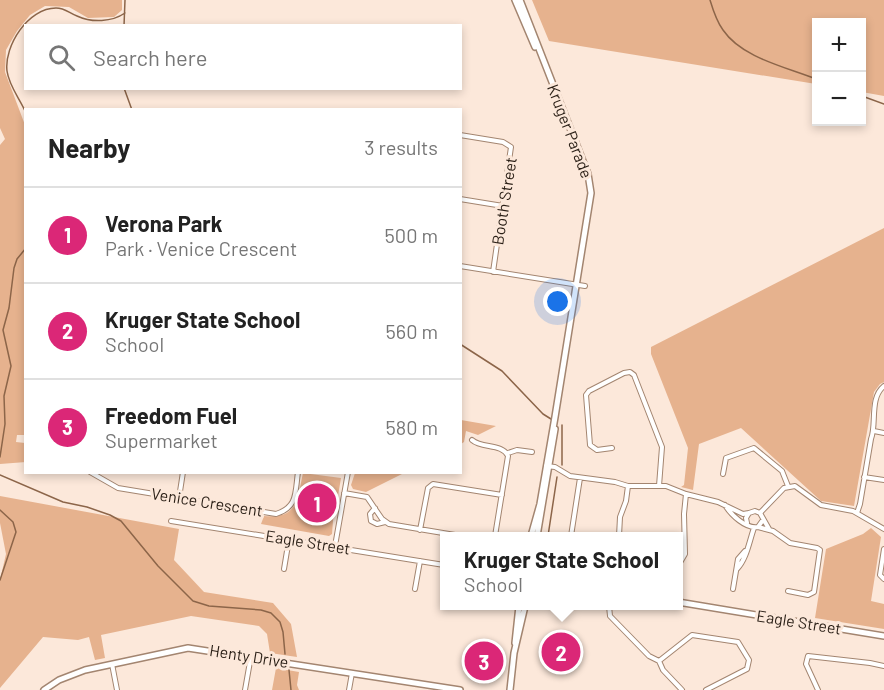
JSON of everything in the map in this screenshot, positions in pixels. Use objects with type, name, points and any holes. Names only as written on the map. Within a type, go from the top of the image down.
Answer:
[{"type":"street","name":"Kruger Parade","points":[[515,0],[542,59]]},
{"type":"street","name":"Kruger Parade","points":[[520,0],[591,185],[591,197],[538,532]]},
{"type":"street","name":"Booth Street","points":[[462,135],[502,142],[511,147],[493,272]]},
{"type":"street","points":[[462,199],[503,206]]},
{"type":"street","points":[[462,266],[585,286]]},
{"type":"street","points":[[612,448],[597,450],[590,445],[586,395],[589,391],[630,372],[634,375],[662,447],[659,486]]},
{"type":"street","points":[[857,513],[874,431],[873,421],[878,394],[884,386]]},
{"type":"street","points":[[874,431],[884,433]]},
{"type":"street","points":[[472,440],[476,444],[502,449],[508,453]]},
{"type":"street","points":[[723,474],[724,462],[729,456],[751,447],[757,448],[782,471],[788,486]]},
{"type":"street","points":[[508,453],[517,450],[532,452]]},
{"type":"street","points":[[496,532],[508,453]]},
{"type":"street","name":"Kruger Parade","points":[[532,532],[548,469]]},
{"type":"street","points":[[548,469],[580,478],[615,482],[628,486],[646,488],[666,486],[724,504],[743,514],[755,511],[760,513],[769,529],[790,543],[817,548],[821,552],[814,592],[808,595],[788,591]]},
{"type":"street","name":"Venice Crescent","points":[[94,474],[118,488],[279,513],[293,504],[298,474]]},
{"type":"street","points":[[179,498],[183,474]]},
{"type":"street","points":[[335,546],[348,474]]},
{"type":"street","points":[[864,477],[884,480]]},
{"type":"street","points":[[572,532],[580,478]]},
{"type":"street","points":[[420,530],[426,492],[433,484],[502,495]]},
{"type":"street","points":[[620,532],[620,517],[626,501],[628,486]]},
{"type":"street","points":[[760,513],[788,486],[799,488],[820,505],[857,513],[884,529]]},
{"type":"street","points":[[344,493],[367,497],[385,522],[395,526],[440,534]]},
{"type":"street","points":[[683,558],[686,554],[684,514],[686,494]]},
{"type":"street","points":[[724,504],[730,513],[747,524],[756,528],[769,529]]},
{"type":"street","points":[[375,508],[370,514],[371,521],[376,524],[385,522]]},
{"type":"street","points":[[747,524],[746,519],[749,513]]},
{"type":"street","points":[[733,589],[738,559],[746,551],[756,528],[763,520]]},
{"type":"street","name":"Eagle Street","points":[[171,521],[440,564]]},
{"type":"street","points":[[284,569],[289,539]]},
{"type":"street","points":[[884,549],[880,575],[884,579]]},
{"type":"street","points":[[415,589],[420,561]]},
{"type":"street","name":"Eagle Street","points":[[683,603],[884,636]]},
{"type":"street","points":[[515,650],[518,610]]},
{"type":"street","points":[[510,690],[510,678],[524,610]]},
{"type":"street","points":[[609,610],[610,616],[649,656],[659,661],[663,670],[682,690]]},
{"type":"street","points":[[659,661],[692,635],[738,642],[749,660],[747,669],[706,690]]},
{"type":"street","name":"Henty Drive","points":[[44,690],[76,673],[188,648],[460,690]]},
{"type":"street","points":[[245,690],[251,656]]},
{"type":"street","points":[[818,690],[806,663],[808,656],[884,666]]},
{"type":"street","points":[[112,664],[117,690]]},
{"type":"street","points":[[349,690],[352,672]]},
{"type":"street","points":[[505,690],[510,678]]},
{"type":"shaded area","points":[[0,0],[122,0],[122,10],[114,17],[88,18],[69,7],[45,6],[30,15],[6,50],[5,72],[24,122],[24,435],[17,435],[16,442],[24,443],[24,462],[0,464],[0,145],[5,139],[0,128]]},
{"type":"shaded area","points":[[532,0],[884,0],[884,96],[866,93],[866,18],[812,18],[812,83],[549,41]]},
{"type":"shaded area","points":[[884,228],[884,382],[874,392],[854,506],[821,501],[741,428],[699,444],[693,490],[681,487],[684,485],[688,448],[651,354],[651,347]]},
{"type":"shaded area","points":[[462,420],[496,426],[478,435],[466,431],[462,443]]},
{"type":"shaded area","points":[[303,474],[341,478],[334,508],[332,534],[329,536],[261,524],[264,516],[275,516],[290,511],[299,492]]},
{"type":"shaded area","points":[[354,474],[402,474],[366,492],[353,489],[351,485]]},
{"type":"shaded area","points":[[0,496],[179,529],[174,560],[204,592],[273,603],[291,624],[297,657],[270,653],[267,634],[259,626],[191,616],[101,635],[105,658],[95,660],[89,637],[78,640],[43,637],[0,688],[0,580],[6,554],[0,523]]},
{"type":"shaded area","points":[[871,528],[881,537],[871,601],[884,604],[884,629],[815,618],[826,549],[863,534]]},
{"type":"shaded area","points":[[276,668],[299,672],[297,685],[299,690],[272,690]]},
{"type":"waterway","points":[[124,24],[125,0]]},
{"type":"waterway","points":[[710,0],[721,27],[741,48],[765,60],[812,78]]},
{"type":"waterway","points":[[25,24],[36,14],[56,8],[95,20],[108,20],[125,13]]},
{"type":"waterway","points":[[24,25],[9,51],[7,71],[24,109]]},
{"type":"waterway","points":[[125,90],[131,108]]},
{"type":"waterway","points":[[866,97],[884,104]]},
{"type":"waterway","points":[[0,457],[5,424],[4,396],[11,366],[3,330],[9,308],[14,268],[17,259],[24,250]]},
{"type":"waterway","points":[[462,345],[502,371],[543,414],[551,419]]},
{"type":"waterway","points":[[562,425],[562,465]]},
{"type":"waterway","points":[[0,475],[63,502],[87,507],[121,521],[158,566],[193,601],[209,606],[261,610],[271,613],[280,622],[285,654]]},
{"type":"waterway","points":[[549,532],[557,477]]},
{"type":"waterway","points":[[0,510],[13,522],[16,532],[0,580]]},
{"type":"waterway","points":[[289,670],[291,690]]},
{"type":"place","name":"Verona Park","points":[[317,503]]},
{"type":"place","name":"Kruger State School","points":[[561,652]]},
{"type":"place","name":"Freedom Fuel","points":[[484,661]]}]
